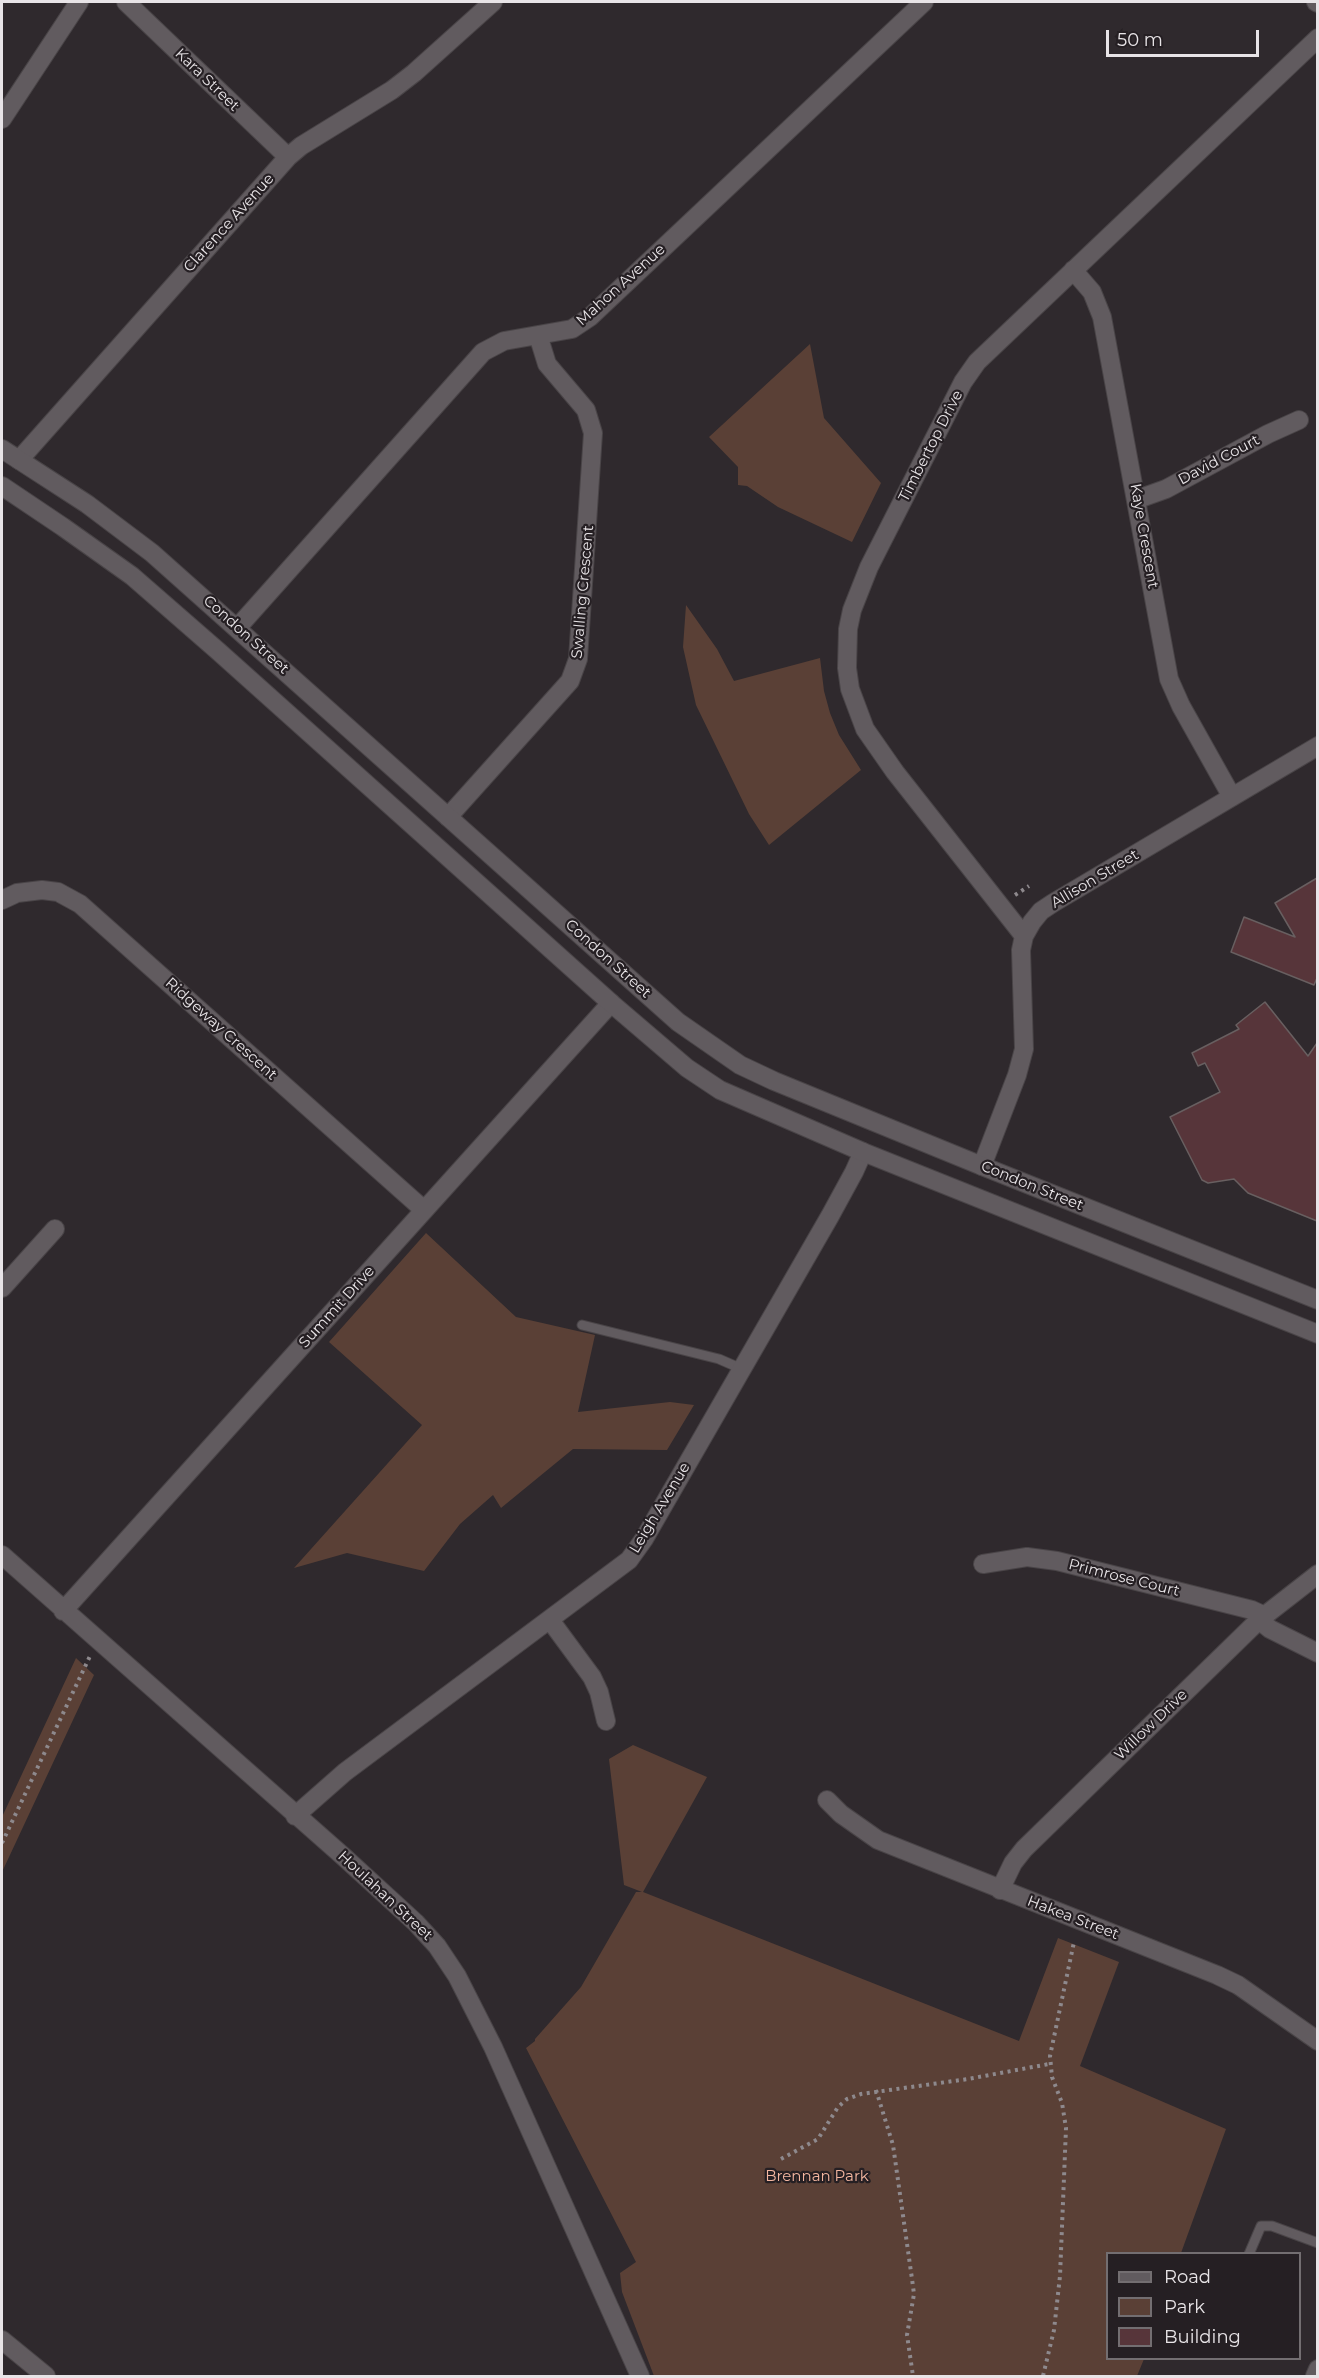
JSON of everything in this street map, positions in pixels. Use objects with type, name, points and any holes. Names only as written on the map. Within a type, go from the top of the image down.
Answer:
[{"type":"street","points":[[2,119],[80,2]]},
{"type":"street","name":"Kara Street","points":[[126,2],[288,157]]},
{"type":"street","name":"Clarence Avenue","points":[[2,486],[19,460],[288,157],[301,146],[392,90],[493,2]]},
{"type":"street","name":"Mahon Avenue","points":[[218,651],[483,352],[504,341],[572,329],[590,317],[924,2]]},
{"type":"street","name":"Timbertop Drive","points":[[1024,936],[895,772],[865,729],[850,689],[847,668],[847,638],[852,610],[869,567],[963,382],[985,353],[1317,38]]},
{"type":"street","name":"Kaye Crescent","points":[[1073,270],[1092,292],[1102,317],[1138,499],[1169,680],[1181,706],[1233,797]]},
{"type":"street","name":"Swalling Crescent","points":[[448,818],[570,681],[578,659],[593,433],[586,410],[547,364],[538,335]]},
{"type":"street","name":"David Court","points":[[1138,499],[1165,490],[1268,434],[1299,420]]},
{"type":"street","name":"Condon Street","points":[[2,448],[120,528],[152,553],[238,627],[448,818],[678,1022],[740,1065],[982,1166],[1317,1300]]},
{"type":"street","name":"Condon Street","points":[[2,486],[63,526],[132,576],[611,1003],[687,1068],[720,1090],[862,1152],[1317,1334]]},
{"type":"street","name":"Allison Street","points":[[971,1195],[1017,1075],[1024,1049],[1020,964],[1024,936],[1041,911],[1317,746]]},
{"type":"street","name":"Ridgeway Crescent","points":[[2,900],[17,893],[42,890],[58,892],[80,904],[424,1210]]},
{"type":"street","name":"Summit Drive","points":[[63,1611],[611,1003]]},
{"type":"street","name":"Leigh Avenue","points":[[295,1816],[345,1772],[616,1571],[638,1549],[845,1190],[862,1152]]},
{"type":"street","points":[[2,1288],[55,1228]]},
{"type":"street","name":"Houlahan Street","points":[[2,1555],[416,1923],[437,1946],[457,1976],[502,2065],[640,2376]]},
{"type":"street","name":"Primrose Court","points":[[982,1564],[1027,1557],[1056,1561],[1252,1610],[1270,1629],[1317,1653]]},
{"type":"street","name":"Willow Drive","points":[[1000,1890],[1013,1863],[1024,1849],[1261,1618],[1317,1574]]},
{"type":"street","points":[[550,1620],[592,1677],[599,1692],[606,1721]]},
{"type":"street","name":"Hakea Street","points":[[827,1800],[858,1828],[878,1840],[1238,1985],[1317,2041]]},
{"type":"street","points":[[2,2340],[46,2376]]},
{"type":"street","points":[[1315,2376],[1317,2369]]},
{"type":"lane","points":[[582,1325],[719,1359],[742,1369]]},
{"type":"lane","points":[[1249,2252],[1261,2226],[1272,2226],[1317,2243]]},
{"type":"path","points":[[2,1843],[98,1642]]},
{"type":"path","points":[[1042,2376],[1054,2330],[1060,2276],[1065,2128],[1062,2103],[1049,2064],[1074,1942]]},
{"type":"path","points":[[781,2159],[818,2139],[838,2107],[847,2099],[876,2090],[968,2079],[1049,2064]]},
{"type":"path","points":[[876,2090],[893,2145],[914,2294],[907,2336],[913,2376]]},
{"type":"green space","points":[[810,344],[824,418],[881,483],[852,542],[778,507],[747,486],[738,485],[738,467],[709,437]]},
{"type":"green space","points":[[686,605],[717,649],[734,681],[820,658],[824,691],[830,713],[839,735],[861,770],[769,845],[749,814],[696,705],[683,647]]},
{"type":"green space","points":[[426,1233],[516,1317],[595,1335],[578,1412],[670,1402],[694,1405],[667,1450],[573,1449],[501,1508],[493,1495],[460,1524],[424,1571],[347,1553],[294,1568],[422,1425],[329,1342]]},
{"type":"green space","points":[[76,1658],[94,1675],[2,1872],[2,1817]]},
{"type":"green space","name":"Brennan Park","points":[[633,1745],[707,1777],[643,1892],[1019,2041],[1058,1938],[1119,1962],[1080,2066],[1226,2129],[1181,2252],[1106,2252],[1106,2360],[1144,2360],[1137,2376],[654,2376],[622,2292],[620,2273],[636,2262],[526,2048],[535,2041],[581,1987],[636,1892],[642,1892],[624,1885],[609,1759]]},
{"type":"building","points":[[1317,878],[1317,978],[1314,985],[1231,952],[1244,917],[1295,937],[1275,903]]},
{"type":"building","points":[[1265,1002],[1308,1056],[1317,1043],[1317,1221],[1248,1193],[1234,1179],[1208,1183],[1202,1180],[1170,1117],[1220,1092],[1205,1063],[1198,1066],[1192,1053],[1239,1029],[1236,1025]]}]
